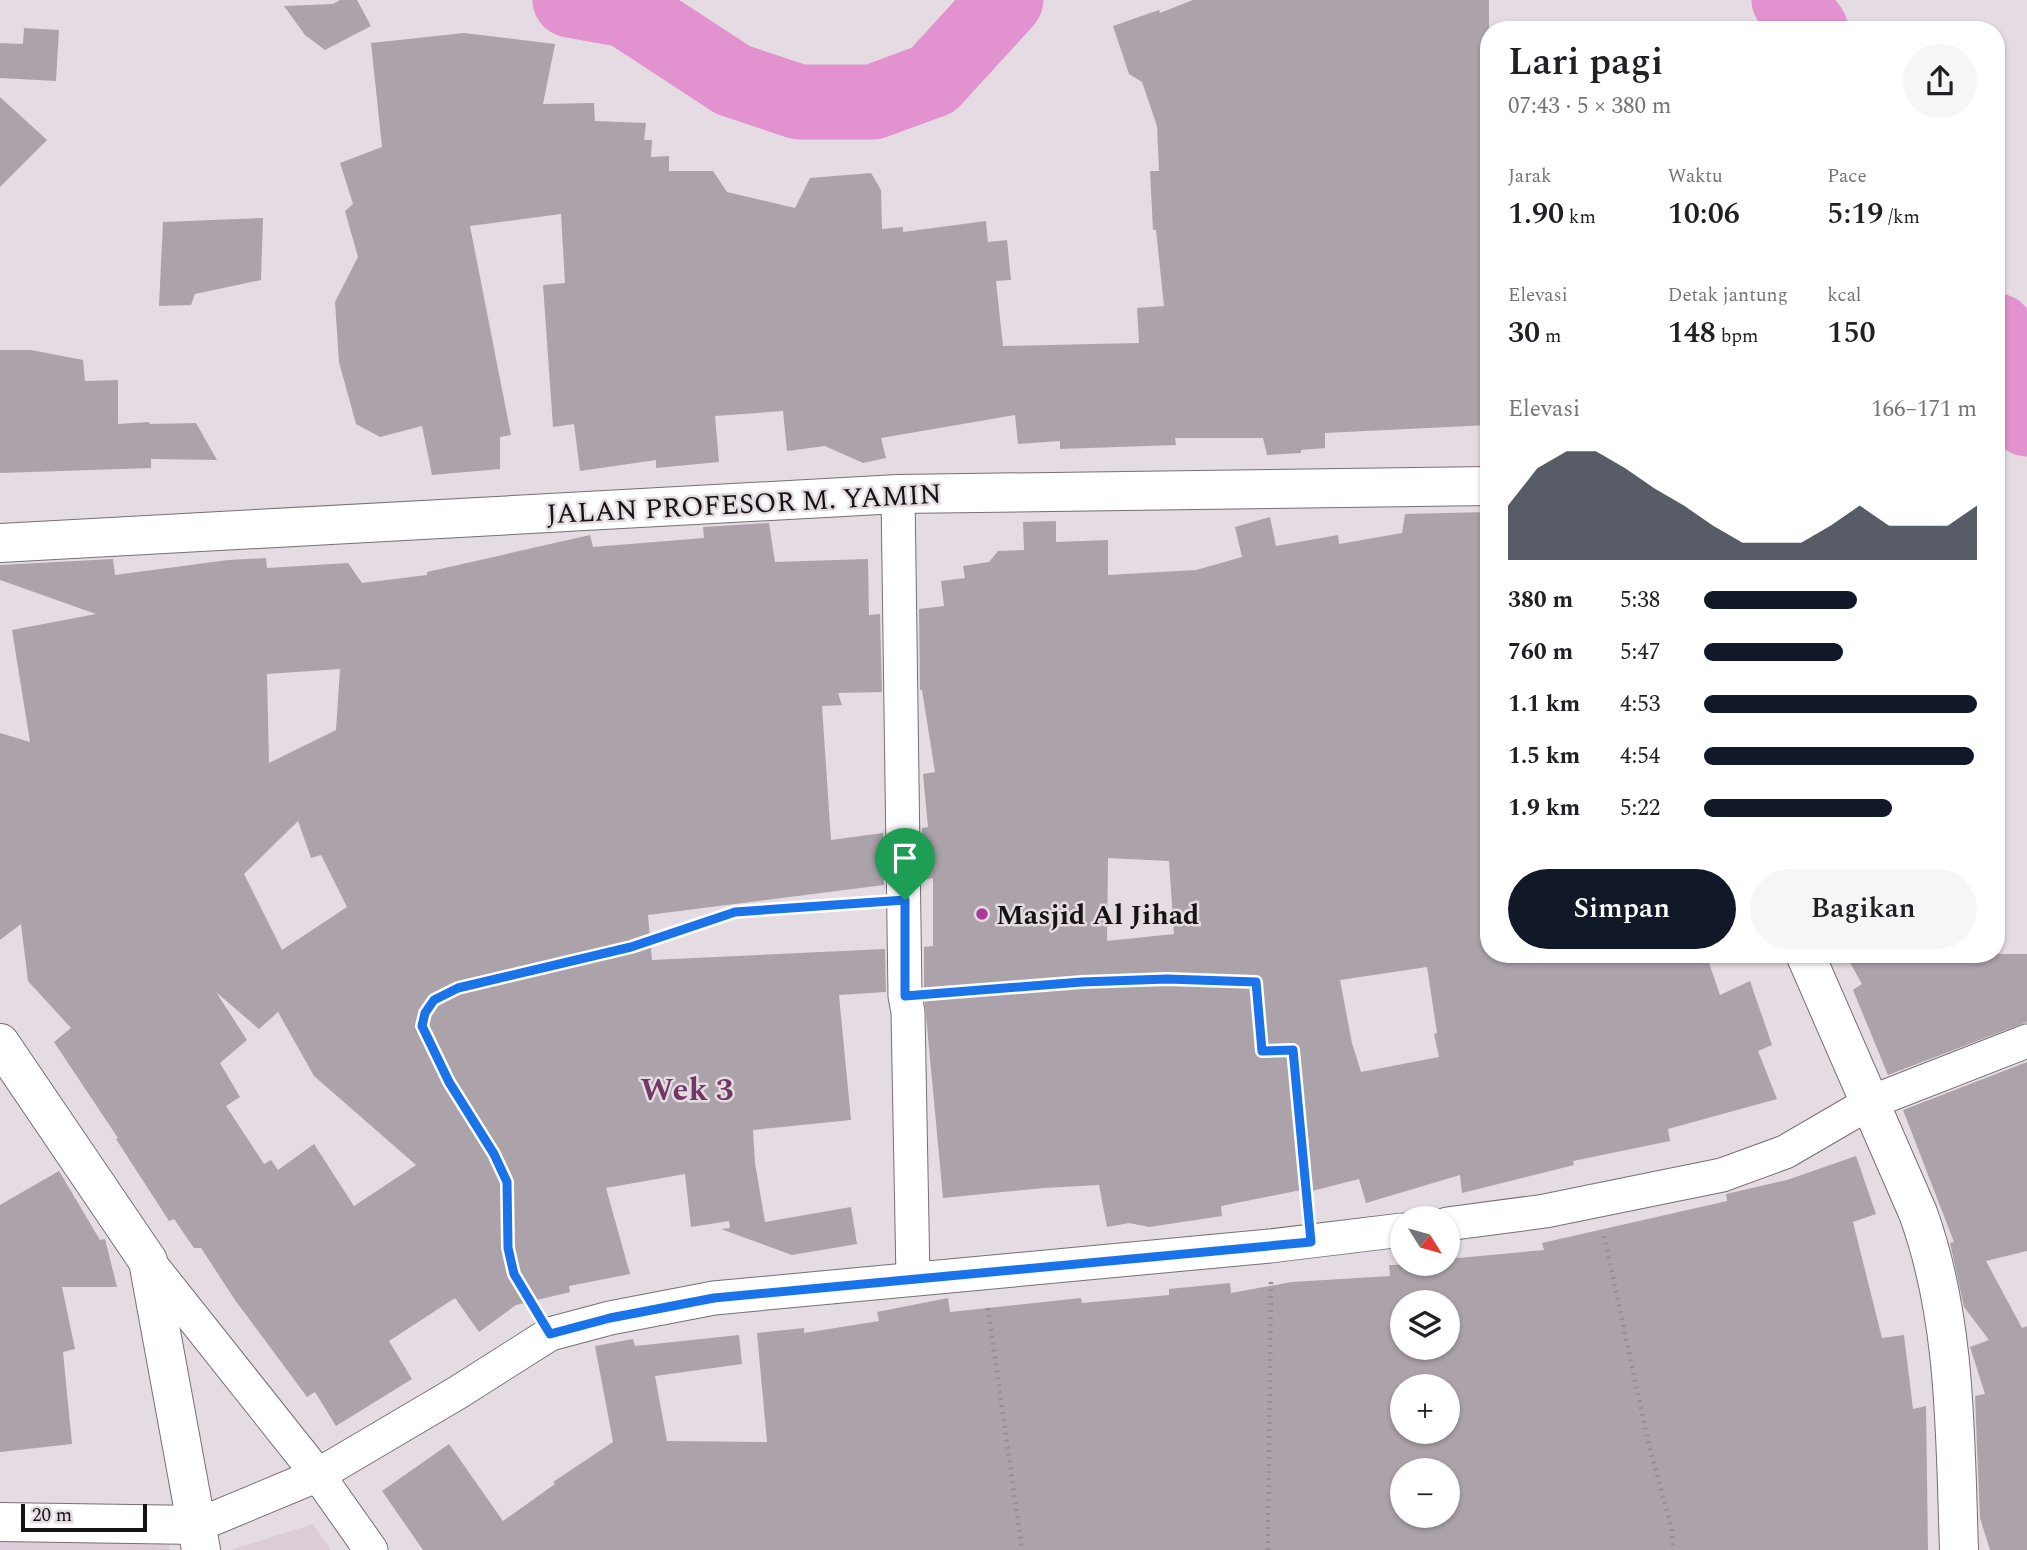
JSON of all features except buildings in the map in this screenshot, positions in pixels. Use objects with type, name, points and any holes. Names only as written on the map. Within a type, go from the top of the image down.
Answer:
[{"type":"main road","name":"JALAN PROFESOR M. YAMIN","points":[[0,543],[898,494],[1480,486]]},
{"type":"main road","points":[[1809,963],[1919,1213],[1932,1251],[1941,1289],[1956,1451],[1959,1550]]},
{"type":"main road","points":[[0,1043],[148,1261],[200,1538],[0,1522]]},
{"type":"street","points":[[898,494],[905,996],[908,1012],[914,1278]]},
{"type":"street","points":[[1460,1222],[1545,1211],[1722,1175],[1786,1152],[1871,1102],[2027,1041]]},
{"type":"street","points":[[200,1538],[318,1475],[457,1393],[550,1334],[637,1312],[714,1298],[1311,1242],[1390,1232]]},
{"type":"street","points":[[148,1261],[318,1475],[371,1550]]},
{"type":"path","points":[[550,1334],[514,1274],[508,1248],[507,1182],[494,1154],[449,1082],[422,1026],[425,1013],[434,1000],[458,988],[631,947],[735,912],[905,900]]},
{"type":"path","points":[[905,996],[1106,981],[1167,979],[1256,982],[1262,1051],[1293,1050],[1311,1242]]},
{"type":"path","points":[[1597,1201],[1649,1445],[1672,1530],[1673,1550]]},
{"type":"path","points":[[1268,1550],[1270,1246]]},
{"type":"path","points":[[983,1272],[1022,1550]]},
{"type":"shaded area","points":[[313,1524],[331,1550],[234,1550],[234,1549]]},
{"type":"shaded area","points":[[0,1534],[167,1536],[170,1550],[0,1550]]},
{"type":"waterway","points":[[570,0],[626,10],[733,80],[799,102],[873,102],[933,80],[1006,0]]},
{"type":"waterway","points":[[1789,0],[1804,21]]},
{"type":"waterway","points":[[2005,354],[2027,419]]},
{"type":"place","name":"Masjid Al Jihad","points":[[982,914]]},
{"type":"district","name":"Wek 3","points":[[687,1089]]},
{"type":"route","points":[[905,900],[905,996],[1082,982],[1167,979],[1256,982],[1262,1051],[1293,1050],[1311,1242],[714,1298],[664,1306],[550,1334],[514,1274],[508,1248],[507,1182],[494,1154],[449,1082],[422,1026],[425,1013],[434,1000],[458,988],[631,947],[735,912],[905,900]]}]
